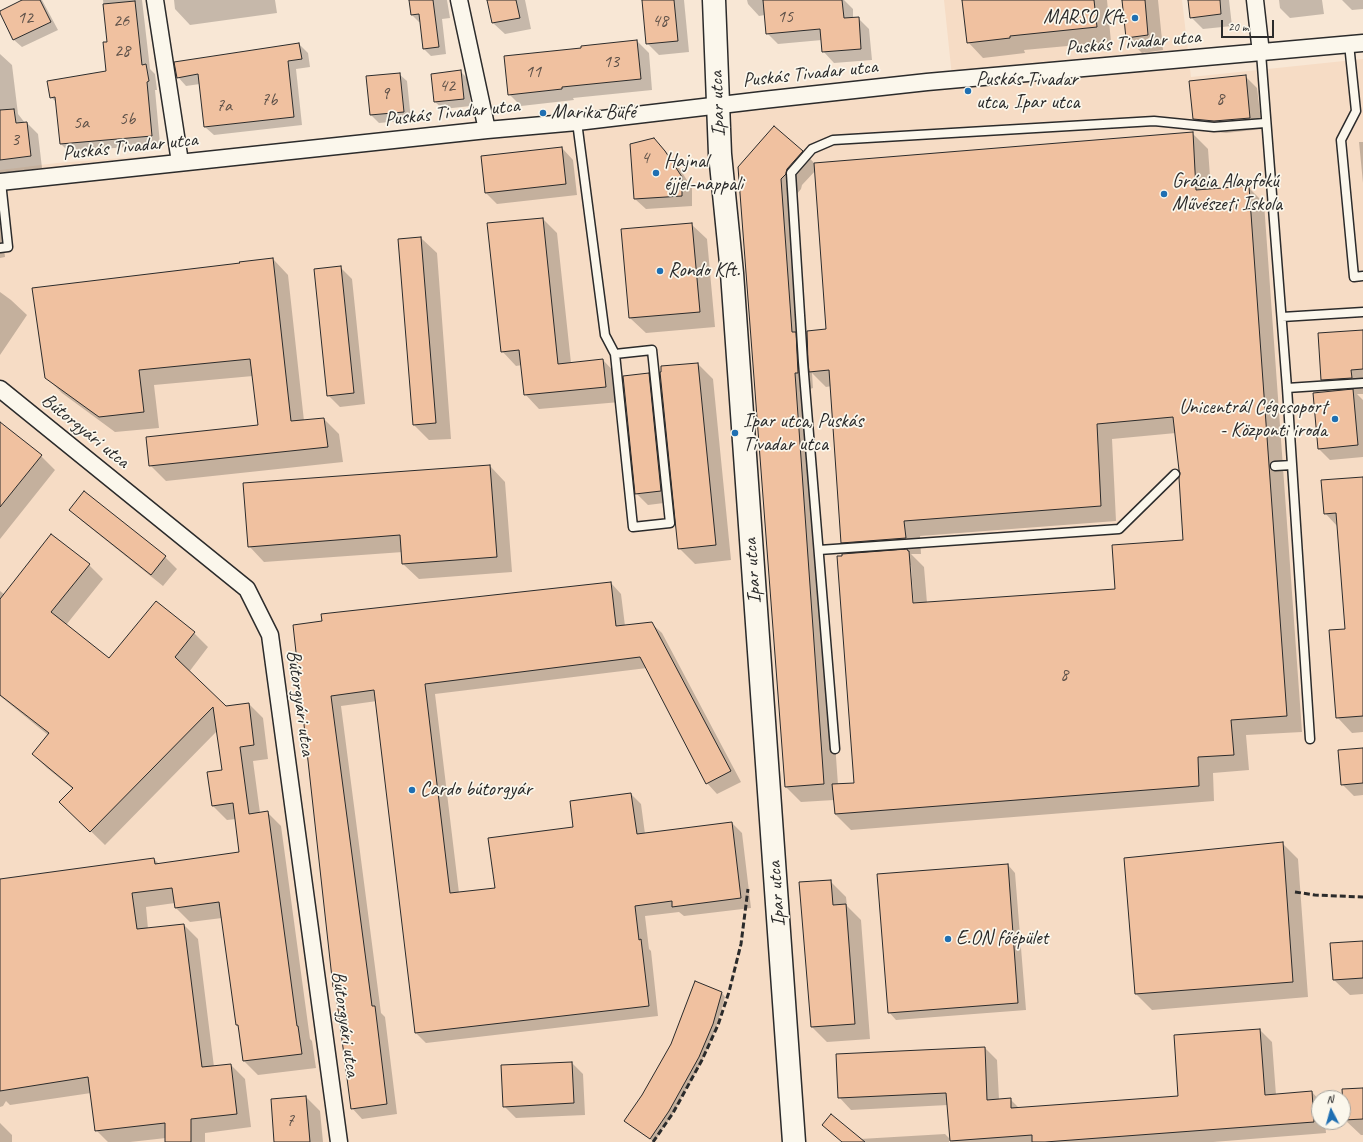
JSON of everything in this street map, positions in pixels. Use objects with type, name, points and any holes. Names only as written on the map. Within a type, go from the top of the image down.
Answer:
[{"type":"street","points":[[155,0],[180,162]]},
{"type":"street","points":[[459,0],[487,130]]},
{"type":"street","name":"Ipar utca","points":[[714,0],[720,154],[733,289],[794,1142]]},
{"type":"street","points":[[1255,0],[1261,53]]},
{"type":"street","name":"Puskás Tivadar utca","points":[[0,182],[487,130],[577,122],[927,82],[1261,53],[1356,43]]},
{"type":"street","name":"Bútorgyári utca","points":[[0,389],[247,589],[270,635],[339,1142]]},
{"type":"lane","points":[[1356,43],[1356,111],[1341,140],[1354,277],[1363,276]]},
{"type":"lane","points":[[1261,53],[1265,123],[1282,317],[1310,739]]},
{"type":"lane","points":[[835,749],[803,362],[791,173],[812,150],[834,140],[1154,121],[1214,127],[1265,123]]},
{"type":"lane","points":[[577,122],[605,335],[616,354],[633,527],[670,523],[652,350],[616,354]]},
{"type":"lane","points":[[0,182],[8,247],[0,248]]},
{"type":"lane","points":[[1282,317],[1363,312]]},
{"type":"lane","points":[[1287,388],[1363,383]]},
{"type":"lane","points":[[1276,466],[1292,465]]},
{"type":"lane","points":[[819,550],[1119,529],[1175,474]]},
{"type":"shaded area","points":[[944,0],[1182,0],[1191,77],[1363,59],[1363,1142],[0,1142],[0,170],[57,163],[750,109],[953,86]]},
{"type":"building","points":[[22,0],[40,0],[51,22],[13,40],[0,11]]},
{"type":"building","points":[[409,0],[433,0],[439,47],[423,49],[419,14],[411,15]]},
{"type":"building","points":[[487,0],[516,0],[520,18],[492,23]]},
{"type":"building","points":[[642,0],[674,0],[678,41],[646,44]]},
{"type":"building","points":[[763,0],[842,0],[844,18],[859,17],[861,49],[822,52],[820,29],[766,34]]},
{"type":"building","points":[[962,0],[1094,0],[1097,27],[1010,36],[1010,38],[967,43]]},
{"type":"building","name":"MARSO Kft.","points":[[1122,0],[1145,0],[1148,35],[1126,38]]},
{"type":"building","points":[[1188,0],[1220,0],[1221,14],[1190,18]]},
{"type":"building","points":[[135,1],[142,65],[146,64],[149,81],[147,82],[152,136],[60,144],[55,97],[50,98],[47,81],[106,71],[103,42],[107,42],[103,4]]},
{"type":"building","points":[[637,40],[641,79],[562,87],[562,89],[508,95],[504,56],[581,48],[581,46]]},
{"type":"building","points":[[299,43],[302,59],[288,61],[294,117],[204,127],[198,74],[177,78],[174,62]]},
{"type":"building","points":[[461,70],[464,99],[434,102],[431,74]]},
{"type":"building","points":[[400,73],[404,112],[370,115],[366,76]]},
{"type":"building","points":[[1246,75],[1250,118],[1214,121],[1193,119],[1189,81]]},
{"type":"building","points":[[14,109],[16,123],[27,122],[31,156],[0,160],[0,110]]},
{"type":"building","points":[[774,126],[803,151],[787,169],[786,174],[781,179],[792,332],[796,332],[798,373],[795,373],[824,784],[785,787],[738,167]]},
{"type":"building","points":[[1193,132],[1196,190],[1249,186],[1287,716],[1231,720],[1234,755],[1198,757],[1199,786],[835,814],[832,784],[854,783],[837,556],[842,556],[842,554],[907,549],[909,551],[913,603],[1115,589],[1112,545],[1183,540],[1179,478],[1180,473],[1173,417],[1097,424],[1101,506],[904,521],[906,538],[841,543],[829,370],[809,372],[808,362],[807,331],[826,329],[814,163]]},
{"type":"building","name":"Hajnal éjjel-nappali","points":[[654,138],[665,151],[682,177],[682,196],[634,199],[630,144]]},
{"type":"building","points":[[562,147],[566,184],[485,193],[481,156]]},
{"type":"building","points":[[543,218],[558,364],[603,359],[606,387],[524,395],[519,350],[501,352],[487,223]]},
{"type":"building","name":"Rondo Kft.","points":[[692,223],[700,312],[629,318],[621,229]]},
{"type":"building","points":[[421,237],[436,423],[413,425],[398,239]]},
{"type":"building","points":[[273,258],[291,421],[324,418],[328,447],[149,466],[146,437],[258,425],[250,359],[139,370],[144,412],[99,417],[45,378],[32,288]]},
{"type":"building","points":[[341,266],[354,393],[327,396],[314,269]]},
{"type":"building","points":[[1363,330],[1363,369],[1351,370],[1352,378],[1321,380],[1318,333]]},
{"type":"building","points":[[698,363],[716,545],[678,549],[660,372],[661,366]]},
{"type":"building","points":[[649,373],[661,491],[635,494],[623,376]]},
{"type":"building","name":"Unicentrál Cégcsoport - Központi iroda","points":[[1353,389],[1358,445],[1318,449],[1313,393]]},
{"type":"building","points":[[0,422],[42,455],[0,507]]},
{"type":"building","points":[[490,465],[497,557],[402,564],[400,535],[248,547],[243,483]]},
{"type":"building","points":[[1363,477],[1363,716],[1336,718],[1329,630],[1345,629],[1336,513],[1324,514],[1321,480]]},
{"type":"building","points":[[84,491],[166,556],[151,575],[69,510]]},
{"type":"building","points":[[51,534],[90,564],[51,612],[109,658],[156,601],[195,632],[175,657],[226,706],[249,703],[254,745],[240,747],[249,814],[268,811],[302,1054],[243,1061],[238,1025],[236,1025],[219,902],[175,908],[172,888],[132,893],[137,929],[184,924],[202,1067],[231,1064],[237,1114],[191,1119],[191,1142],[165,1142],[165,1123],[95,1131],[88,1077],[0,1091],[0,879],[154,858],[155,864],[239,852],[233,803],[212,806],[207,772],[222,770],[213,707],[90,832],[59,802],[73,788],[32,754],[49,733],[0,695],[0,599]]},
{"type":"building","points":[[611,582],[616,626],[652,622],[731,771],[706,784],[640,657],[425,684],[450,893],[495,888],[488,838],[573,827],[570,801],[631,793],[637,834],[732,822],[741,898],[672,907],[672,901],[635,906],[639,940],[641,939],[649,1006],[415,1033],[374,690],[331,696],[372,1006],[375,1006],[387,1104],[351,1109],[335,986],[333,987],[293,625],[322,621],[321,614]]},
{"type":"building","points":[[1363,748],[1363,783],[1341,785],[1338,750]]},
{"type":"building","points":[[1283,842],[1293,982],[1135,994],[1124,858]]},
{"type":"building","name":"E.ON főépület","points":[[1008,864],[1018,1003],[888,1013],[877,874]]},
{"type":"building","points":[[831,880],[833,905],[846,904],[855,1024],[811,1027],[799,882]]},
{"type":"building","points":[[1363,941],[1363,978],[1333,980],[1330,943]]},
{"type":"building","points":[[695,981],[722,992],[713,1024],[699,1057],[669,1111],[650,1139],[624,1121],[642,1095],[671,1044]]},
{"type":"building","points":[[1260,1029],[1265,1095],[1311,1091],[1311,1122],[1045,1142],[1032,1142],[1032,1135],[950,1141],[946,1093],[838,1098],[836,1054],[985,1047],[987,1100],[1011,1098],[1011,1108],[1178,1096],[1174,1035]]},
{"type":"building","points":[[572,1062],[574,1103],[503,1107],[501,1065]]},
{"type":"building","points":[[1363,1088],[1363,1119],[1351,1120],[1351,1090],[1342,1089]]},
{"type":"building","points":[[306,1096],[310,1142],[274,1142],[271,1099]]},
{"type":"building","points":[[831,1114],[865,1142],[842,1142],[822,1125]]},
{"type":"railway","points":[[653,1142],[673,1113],[702,1060],[718,1025],[729,992],[741,944],[748,889]]},
{"type":"railway","points":[[1295,892],[1315,895],[1363,897]]},
{"type":"place","name":"MARSO Kft.","points":[[1135,18]]},
{"type":"place","name":"Puskás Tivadar utca, Ipar utca","points":[[968,91]]},
{"type":"place","name":"Marika Büfé","points":[[543,113]]},
{"type":"place","name":"Hajnal éjjel-nappali","points":[[656,173]]},
{"type":"place","name":"Grácia Alapfokú Művészeti Iskola","points":[[1164,194]]},
{"type":"place","name":"Rondo Kft.","points":[[660,271]]},
{"type":"place","name":"Unicentrál Cégcsoport - Központi iroda","points":[[1335,419]]},
{"type":"place","name":"Ipar utca, Puskás Tivadar utca","points":[[735,433]]},
{"type":"place","name":"Cardo bútorgyár","points":[[412,790]]},
{"type":"place","name":"E.ON főépület","points":[[948,939]]}]
